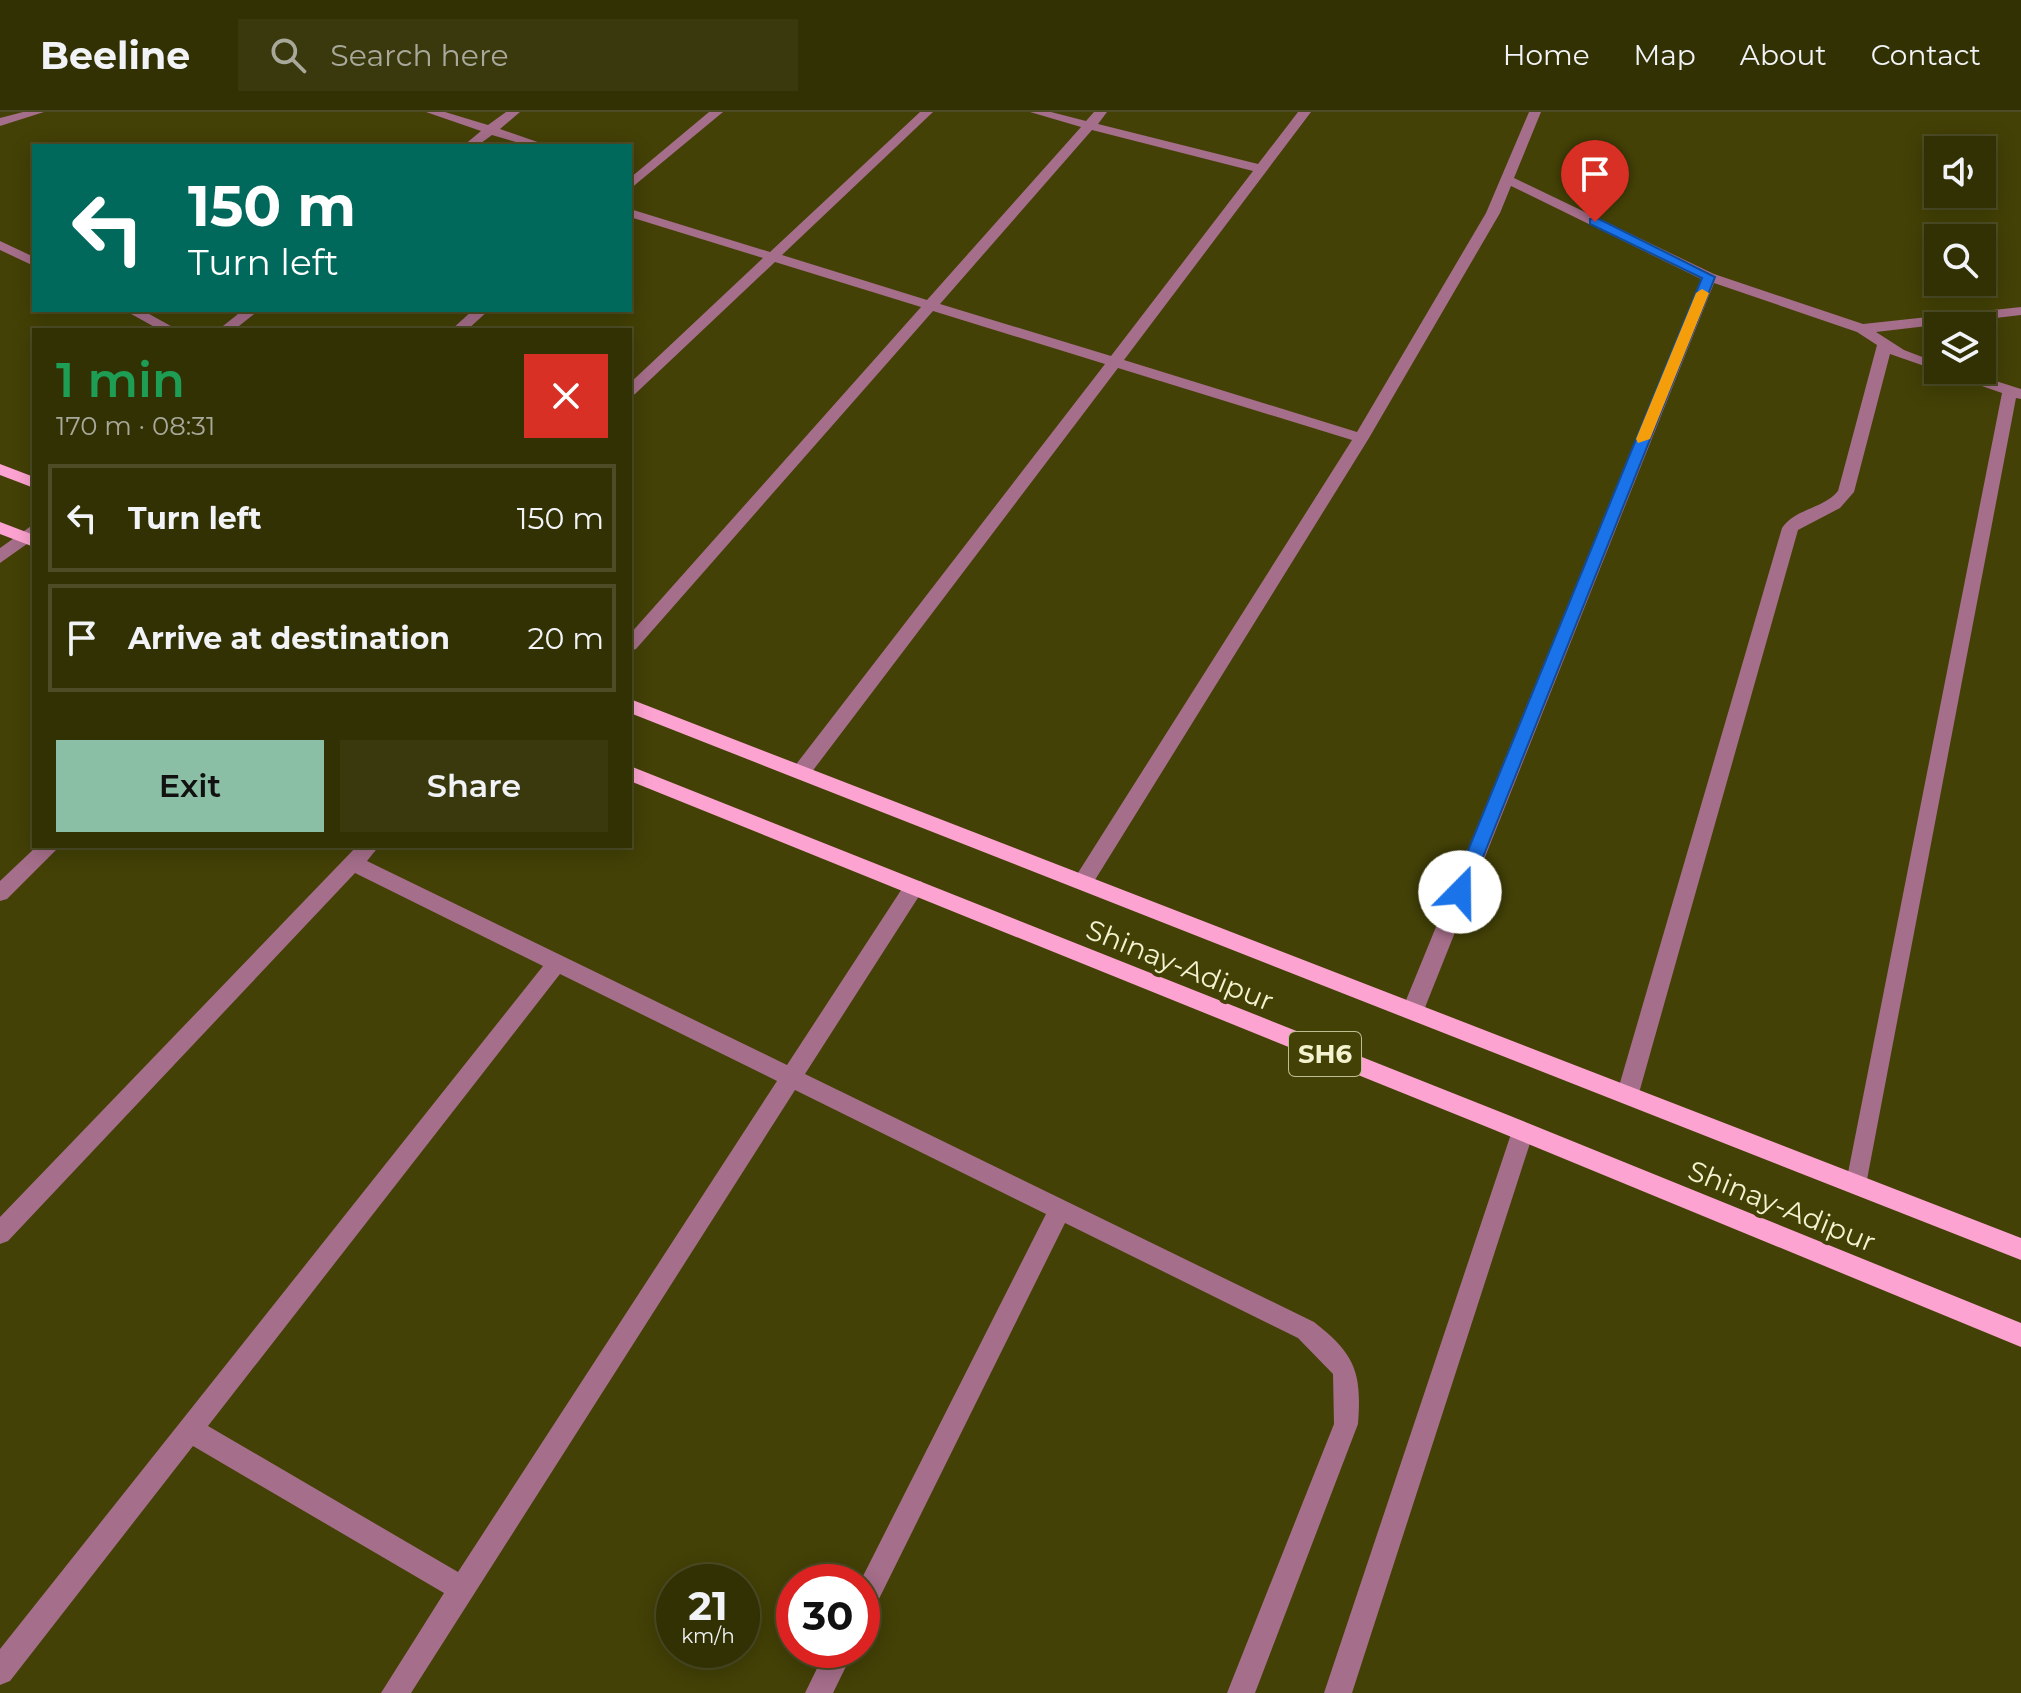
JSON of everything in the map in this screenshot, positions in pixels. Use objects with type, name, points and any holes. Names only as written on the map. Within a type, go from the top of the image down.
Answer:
[{"type":"main road","points":[[0,469],[32,479]]},
{"type":"main road","points":[[0,528],[31,536]]},
{"type":"main road","name":"Shinay-Adipur","points":[[632,707],[1628,1093],[2021,1249]]},
{"type":"main road","name":"Shinay-Adipur","points":[[632,774],[1522,1134],[1709,1205],[2021,1335]]},
{"type":"street","points":[[0,122],[38,112]]},
{"type":"street","points":[[432,112],[536,144]]},
{"type":"street","points":[[472,144],[514,112]]},
{"type":"street","points":[[634,178],[717,112]]},
{"type":"street","points":[[632,389],[927,112]]},
{"type":"street","points":[[1036,112],[1262,169]]},
{"type":"street","points":[[632,643],[1101,112]]},
{"type":"street","points":[[801,772],[1305,112]]},
{"type":"street","points":[[1083,882],[1361,438],[1493,213],[1535,112]]},
{"type":"street","points":[[1509,180],[1709,277],[1862,329],[1899,353],[1924,363]]},
{"type":"street","points":[[632,214],[1361,438]]},
{"type":"street","points":[[0,245],[32,261]]},
{"type":"street","points":[[1413,1010],[1709,277]]},
{"type":"street","points":[[1862,329],[2021,311]]},
{"type":"street","points":[[135,312],[167,328]]},
{"type":"street","points":[[228,328],[249,312]]},
{"type":"street","points":[[460,328],[480,312]]},
{"type":"street","points":[[1628,1093],[1790,528],[1798,518],[1840,503],[1846,492],[1885,343]]},
{"type":"street","points":[[1857,1183],[2016,392],[1990,384]]},
{"type":"street","points":[[0,557],[31,536]]},
{"type":"street","points":[[0,893],[48,848]]},
{"type":"street","points":[[0,1233],[361,854],[556,964],[1306,1330],[1338,1356],[1350,1382],[1346,1424],[1241,1693]]},
{"type":"street","points":[[395,1693],[914,887]]},
{"type":"street","points":[[0,1671],[556,964]]},
{"type":"street","points":[[1338,1693],[1522,1134]]},
{"type":"street","points":[[880,1570],[1060,1209]]},
{"type":"street","points":[[190,1430],[462,1589]]},
{"type":"street","points":[[819,1693],[831,1668]]},
{"type":"slow traffic","points":[[1643,439],[1702,293]]},
{"type":"route","points":[[1460,892],[1709,277],[1595,222]]}]
